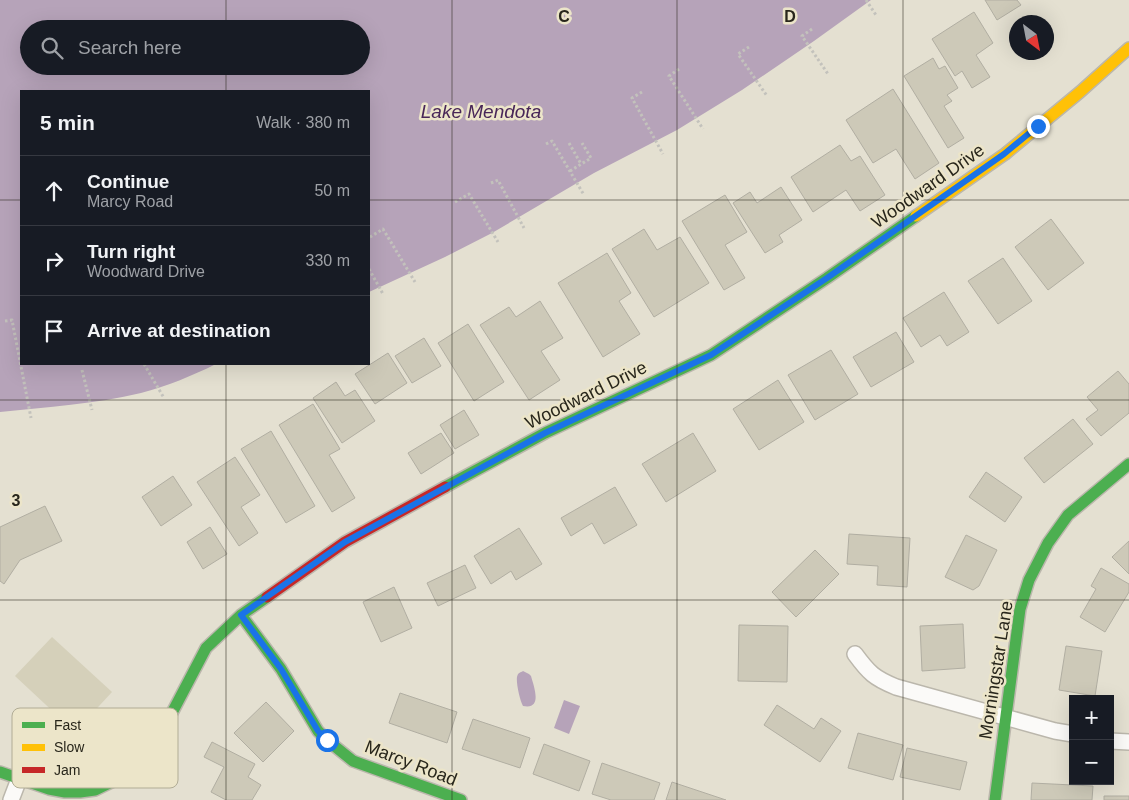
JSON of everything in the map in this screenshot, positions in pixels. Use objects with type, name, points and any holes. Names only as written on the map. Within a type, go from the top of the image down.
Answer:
[{"type":"street","name":"Woodward Drive","points":[[175,708],[206,648],[241,615],[345,542],[545,433],[711,355],[827,278],[1004,154],[1080,92],[1129,48]]},
{"type":"street","name":"Morningstar Lane","points":[[995,800],[1020,609],[1030,580],[1048,543],[1068,515],[1129,464]]},
{"type":"street","name":"Marcy Road","points":[[241,615],[281,669],[318,731],[327,740],[353,761],[461,800]]},
{"type":"street","points":[[855,654],[866,670],[881,681],[896,687],[1069,733]]},
{"type":"street","points":[[1114,741],[1129,742]]},
{"type":"street","name":"Woodward Drive","points":[[0,772],[12,776]]},
{"type":"street","points":[[12,800],[16,788]]},
{"type":"street","name":"Woodward Drive","points":[[46,788],[65,792],[80,792],[99,788]]},
{"type":"path","points":[[866,0],[876,15]]},
{"type":"path","points":[[812,29],[802,36],[828,74]]},
{"type":"path","points":[[749,47],[738,54],[767,96]]},
{"type":"path","points":[[679,69],[669,76],[703,129]]},
{"type":"path","points":[[642,92],[632,98],[663,154]]},
{"type":"path","points":[[546,144],[552,141],[584,195]]},
{"type":"path","points":[[569,143],[582,164]]},
{"type":"path","points":[[570,171],[591,158],[582,143]]},
{"type":"path","points":[[491,183],[498,180],[524,228]]},
{"type":"path","points":[[455,202],[469,194],[498,242]]},
{"type":"path","points":[[370,238],[383,229],[415,282]]},
{"type":"path","points":[[370,271],[383,294]]},
{"type":"path","points":[[5,321],[12,320],[20,361]]},
{"type":"path","points":[[21,365],[31,418]]},
{"type":"path","points":[[145,365],[164,398]]},
{"type":"path","points":[[82,370],[92,410]]},
{"type":"shaded area","points":[[52,637],[112,692],[97,708],[49,708],[15,676]]},
{"type":"water","name":"Lake Mendota","points":[[0,0],[871,0],[742,90],[677,130],[594,173],[492,233],[370,292],[370,90],[20,90],[20,365],[214,365],[198,373],[141,393],[89,403],[0,412]]},
{"type":"water","points":[[523,671],[531,676],[535,691],[535,701],[533,705],[529,706],[523,706],[518,687],[517,675]]},
{"type":"water","points":[[564,700],[580,706],[569,734],[554,728]]},
{"type":"building","points":[[985,0],[1017,0],[1021,5],[997,20]]},
{"type":"building","points":[[974,12],[993,43],[976,55],[990,77],[972,88],[962,71],[955,76],[932,39]]},
{"type":"building","points":[[933,58],[939,69],[945,66],[958,88],[947,95],[952,101],[944,106],[964,138],[948,148],[904,76]]},
{"type":"building","points":[[893,89],[939,163],[915,179],[896,149],[873,163],[846,120]]},
{"type":"building","points":[[840,145],[851,161],[860,156],[885,195],[860,211],[846,190],[813,212],[791,177]]},
{"type":"building","points":[[781,187],[802,220],[779,235],[783,242],[765,253],[733,203],[750,192],[757,203]]},
{"type":"building","points":[[725,195],[747,232],[725,245],[745,278],[724,290],[682,221]]},
{"type":"building","points":[[1051,219],[1084,263],[1048,290],[1015,247]]},
{"type":"building","points":[[644,229],[657,250],[680,237],[709,283],[654,317],[612,249]]},
{"type":"building","points":[[607,253],[631,293],[619,301],[640,334],[603,357],[558,283]]},
{"type":"building","points":[[1003,258],[1032,301],[998,324],[968,281]]},
{"type":"building","points":[[944,292],[969,332],[947,346],[940,335],[921,347],[903,318]]},
{"type":"building","points":[[540,301],[563,338],[541,351],[560,380],[529,400],[480,325],[509,307],[516,317]]},
{"type":"building","points":[[468,324],[504,382],[474,401],[438,343]]},
{"type":"building","points":[[896,332],[914,362],[871,387],[853,357]]},
{"type":"building","points":[[424,338],[441,366],[412,383],[395,356]]},
{"type":"building","points":[[831,350],[858,394],[815,420],[788,375]]},
{"type":"building","points":[[388,353],[407,383],[375,404],[355,374]]},
{"type":"building","points":[[1118,371],[1129,384],[1129,413],[1101,436],[1086,419],[1098,410],[1087,397]]},
{"type":"building","points":[[778,380],[804,422],[759,450],[733,409]]},
{"type":"building","points":[[336,382],[345,396],[355,390],[375,421],[342,443],[313,398]]},
{"type":"building","points":[[313,404],[340,449],[329,455],[355,498],[332,512],[279,425]]},
{"type":"building","points":[[464,410],[479,435],[455,449],[440,425]]},
{"type":"building","points":[[1073,419],[1093,444],[1044,483],[1024,458]]},
{"type":"building","points":[[271,431],[315,506],[286,523],[241,449]]},
{"type":"building","points":[[441,433],[454,453],[421,474],[408,453]]},
{"type":"building","points":[[693,433],[716,471],[666,502],[642,464]]},
{"type":"building","points":[[235,457],[260,495],[241,507],[258,533],[239,546],[197,482]]},
{"type":"building","points":[[986,472],[1022,497],[1005,522],[969,497]]},
{"type":"building","points":[[173,476],[192,505],[161,526],[142,497]]},
{"type":"building","points":[[615,487],[637,525],[604,544],[592,523],[571,536],[561,518]]},
{"type":"building","points":[[45,506],[62,541],[20,560],[4,584],[0,581],[0,527]]},
{"type":"building","points":[[210,527],[227,554],[203,569],[187,542]]},
{"type":"building","points":[[519,528],[542,564],[516,580],[511,571],[491,584],[474,556]]},
{"type":"building","points":[[849,534],[910,538],[907,587],[877,585],[878,566],[847,564]]},
{"type":"building","points":[[966,535],[997,550],[979,586],[973,590],[945,577]]},
{"type":"building","points":[[1129,541],[1129,574],[1112,557]]},
{"type":"building","points":[[815,550],[839,574],[796,617],[772,592]]},
{"type":"building","points":[[465,565],[476,588],[438,606],[427,583]]},
{"type":"building","points":[[1101,568],[1129,584],[1129,592],[1105,632],[1080,617],[1096,589],[1091,586]]},
{"type":"building","points":[[394,587],[412,628],[381,642],[363,602]]},
{"type":"building","points":[[963,624],[965,668],[922,671],[920,626]]},
{"type":"building","points":[[739,625],[788,626],[787,682],[738,681]]},
{"type":"building","points":[[1066,646],[1102,651],[1095,695],[1059,690]]},
{"type":"building","points":[[400,693],[457,712],[447,743],[389,723]]},
{"type":"building","points":[[266,702],[294,731],[263,762],[234,733]]},
{"type":"building","points":[[777,705],[814,729],[821,718],[841,731],[820,762],[764,725]]},
{"type":"building","points":[[473,719],[530,738],[520,768],[462,749]]},
{"type":"building","points":[[858,733],[903,745],[893,780],[848,768]]},
{"type":"building","points":[[212,742],[255,764],[248,777],[261,785],[252,800],[226,800],[211,792],[224,767],[204,757]]},
{"type":"building","points":[[544,744],[590,761],[579,791],[533,774]]},
{"type":"building","points":[[907,748],[967,762],[960,790],[900,777]]},
{"type":"building","points":[[602,763],[660,783],[654,800],[611,800],[592,794]]},
{"type":"building","points":[[672,782],[726,800],[666,800]]},
{"type":"building","points":[[1032,783],[1093,786],[1092,800],[1031,800]]},
{"type":"building","points":[[1104,796],[1129,796],[1129,800],[1104,800]]},
{"type":"traffic: fast","points":[[445,487],[545,433],[711,355],[916,216]]},
{"type":"traffic: fast","points":[[995,800],[1020,609],[1029,580],[1048,543],[1068,515],[1129,464]]},
{"type":"traffic: fast","points":[[175,708],[206,648],[241,615],[267,597]]},
{"type":"traffic: fast","points":[[241,615],[281,669],[318,731],[327,740],[353,761],[461,800]]},
{"type":"traffic: fast","points":[[0,772],[12,776]]},
{"type":"traffic: fast","points":[[46,788],[65,792],[80,792],[99,788]]},
{"type":"traffic: slow","points":[[916,216],[1005,154],[1080,92],[1129,48]]},
{"type":"traffic: jam","points":[[267,597],[345,542],[445,487]]},
{"type":"route","points":[[327,740],[318,731],[281,669],[241,615],[345,542],[545,433],[711,355],[827,278],[1004,154],[1038,126]]}]
